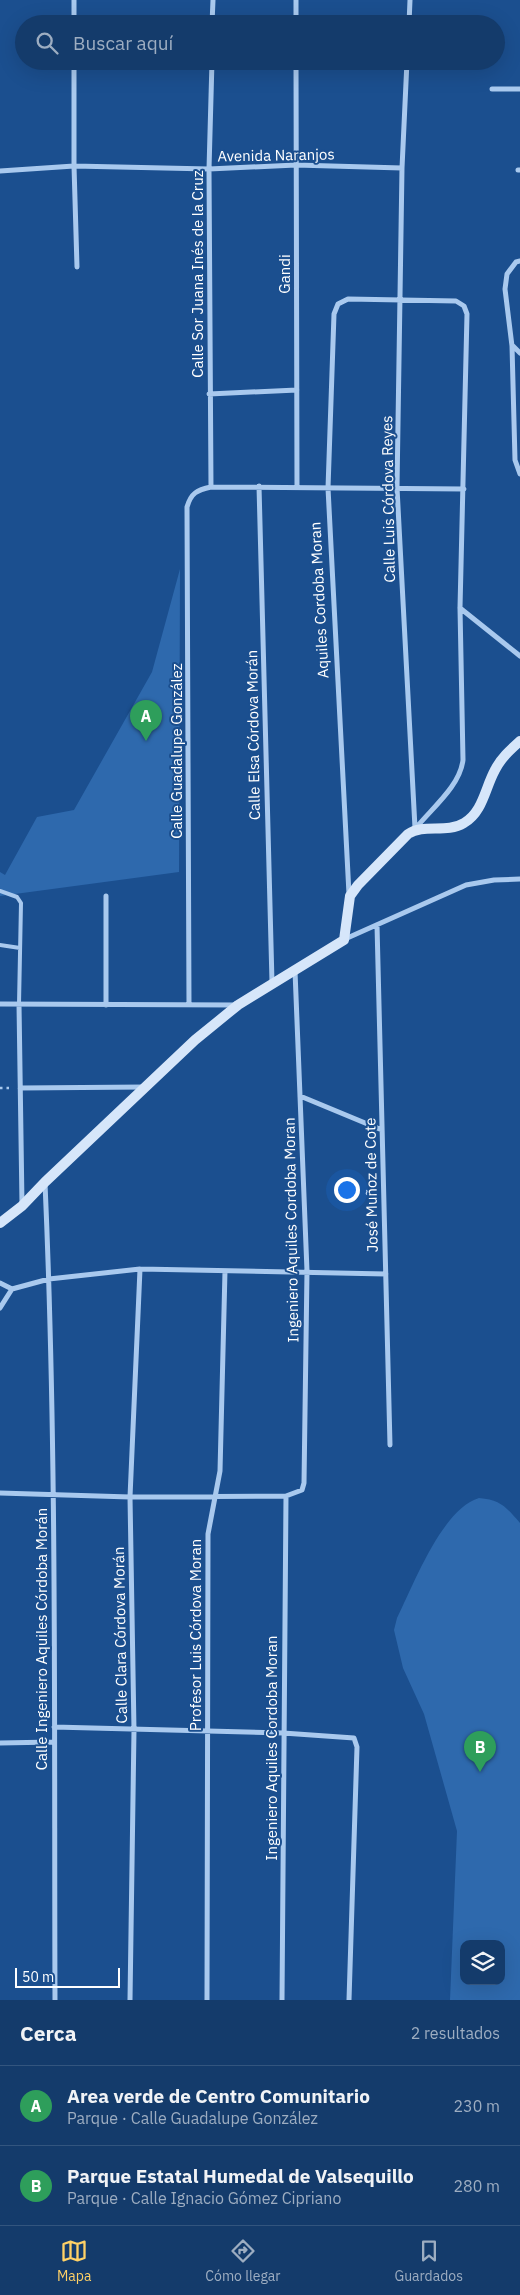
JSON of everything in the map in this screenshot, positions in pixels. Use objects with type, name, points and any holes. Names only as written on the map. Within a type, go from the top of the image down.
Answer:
[{"type":"street","points":[[74,0],[74,15]]},
{"type":"street","points":[[212,15],[213,0]]},
{"type":"street","points":[[296,0],[296,15]]},
{"type":"street","points":[[409,15],[410,0]]},
{"type":"street","points":[[74,70],[77,267]]},
{"type":"street","name":"Calle Sor Juana Inés de la Cruz","points":[[211,487],[209,169],[212,70]]},
{"type":"street","name":"Gandi","points":[[296,70],[298,487]]},
{"type":"street","name":"Calle Luis Córdova Reyes","points":[[407,70],[402,168],[397,488],[415,829]]},
{"type":"street","points":[[492,89],[520,89]]},
{"type":"street","name":"Avenida Naranjos","points":[[0,171],[74,166],[209,169],[296,166],[402,168]]},
{"type":"street","points":[[519,472],[514,460],[512,346],[505,289],[507,274],[516,262],[520,261]]},
{"type":"street","name":"Aquiles Cordoba Moran","points":[[344,940],[350,896],[328,488],[334,314],[338,304],[348,299],[399,301]]},
{"type":"street","points":[[350,896],[370,872],[415,829],[462,771],[463,760],[460,608],[467,314],[464,306],[456,301],[399,301]]},
{"type":"street","points":[[512,346],[520,353]]},
{"type":"street","points":[[209,394],[297,390]]},
{"type":"street","name":"Calle Elsa Córdova Morán","points":[[259,486],[272,982]]},
{"type":"street","points":[[211,487],[464,489]]},
{"type":"street","name":"Calle Guadalupe González","points":[[189,1004],[188,507],[190,497],[198,490],[211,487]]},
{"type":"street","points":[[460,608],[520,656]]},
{"type":"street","points":[[415,829],[447,829],[463,824],[475,814],[486,793],[494,771],[505,754],[520,741]]},
{"type":"street","points":[[0,1223],[22,1206],[195,1040],[238,1004],[344,940],[466,885],[494,880],[520,879]]},
{"type":"street","points":[[106,896],[106,1005]]},
{"type":"street","name":"José Muñoz de Cote","points":[[377,925],[390,1445]]},
{"type":"street","name":"Ingeniero Aquiles Cordoba Moran","points":[[282,2000],[286,1496],[302,1490],[304,1483],[307,1271],[295,968]]},
{"type":"street","points":[[0,1004],[238,1004]]},
{"type":"street","points":[[19,1004],[22,1206]]},
{"type":"street","points":[[20,1088],[144,1087]]},
{"type":"street","points":[[300,1096],[382,1130]]},
{"type":"street","name":"Calle Ingeniero Aquiles Córdoba Morán","points":[[45,1182],[49,1279],[52,1495],[55,2000]]},
{"type":"street","points":[[0,1283],[12,1289],[49,1279],[140,1270],[307,1271],[386,1274]]},
{"type":"street","name":"Calle Clara Córdova Morán","points":[[130,2000],[134,1730],[130,1496],[140,1270]]},
{"type":"street","name":"Profesor Luis Córdova Moran","points":[[207,2000],[208,1534],[220,1471],[225,1271]]},
{"type":"street","points":[[0,1308],[12,1289]]},
{"type":"street","points":[[0,1493],[130,1496],[286,1496]]},
{"type":"street","points":[[54,1727],[284,1733],[354,1738],[356,1747],[350,2000]]},
{"type":"street","points":[[0,1743],[54,1742]]},
{"type":"lane","points":[[0,891],[17,897],[21,903],[19,1004]]},
{"type":"lane","points":[[0,945],[20,948]]},
{"type":"shaded area","points":[[180,569],[179,872],[0,896],[0,872],[5,875],[37,817],[74,810],[152,672]]},
{"type":"shaded area","points":[[479,1498],[493,1500],[502,1505],[520,1523],[520,2000],[450,2000],[457,1831],[424,1714],[403,1668],[394,1630],[397,1618],[430,1549],[453,1517],[466,1505]]},
{"type":"place","name":"Area verde de Centro Comunitario","points":[[146,741]]},
{"type":"place","name":"Parque Estatal Humedal de Valsequillo","points":[[480,1772]]}]
